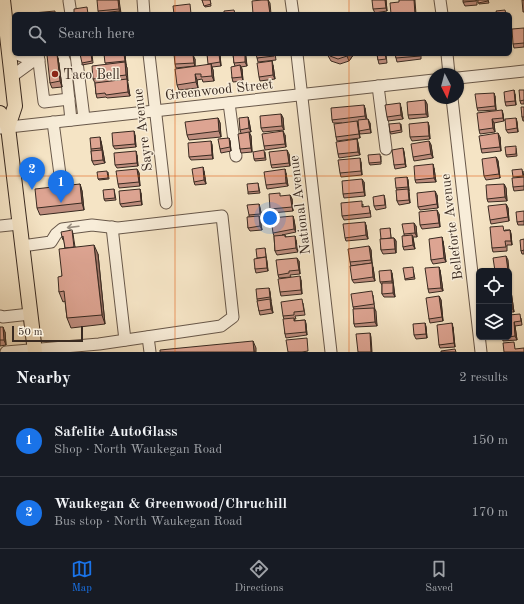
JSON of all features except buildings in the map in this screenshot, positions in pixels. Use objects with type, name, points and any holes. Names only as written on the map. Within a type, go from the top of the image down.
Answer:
[{"type":"main road","points":[[3,0],[12,47]]},
{"type":"main road","points":[[4,128],[15,106],[12,77],[13,56]]},
{"type":"main road","points":[[0,113],[4,128],[19,224],[35,351]]},
{"type":"street","points":[[143,0],[144,12]]},
{"type":"street","points":[[291,0],[293,12]]},
{"type":"street","points":[[440,0],[442,12]]},
{"type":"street","points":[[69,1],[71,12]]},
{"type":"street","points":[[63,56],[65,62],[71,120]]},
{"type":"street","points":[[76,56],[84,118]]},
{"type":"street","name":"Sayre Avenue","points":[[149,56],[166,203]]},
{"type":"street","name":"National Avenue","points":[[297,56],[331,352]]},
{"type":"street","points":[[447,56],[448,68]]},
{"type":"street","points":[[12,77],[39,57],[42,60],[48,102],[69,99]]},
{"type":"street","points":[[464,77],[524,71]]},
{"type":"street","name":"Greenwood Street","points":[[4,128],[428,81]]},
{"type":"street","points":[[378,86],[386,149]]},
{"type":"street","points":[[229,103],[236,156]]},
{"type":"street","name":"Belleforte Avenue","points":[[453,104],[481,352]]},
{"type":"street","points":[[53,122],[61,182]]},
{"type":"street","points":[[6,352],[99,348],[125,340],[221,326],[234,316],[222,216],[118,228],[92,225],[62,229],[56,234],[51,242],[22,246]]},
{"type":"street","points":[[0,226],[19,224]]},
{"type":"street","points":[[112,227],[125,340]]},
{"type":"street","points":[[1,318],[30,314]]},
{"type":"street","points":[[148,337],[150,352]]},
{"type":"place","name":"Taco Bell","points":[[55,74]]},
{"type":"place","name":"Waukegan & Greenwood/Chruchill","points":[[32,190]]},
{"type":"place","name":"Safelite AutoGlass","points":[[61,203]]}]
